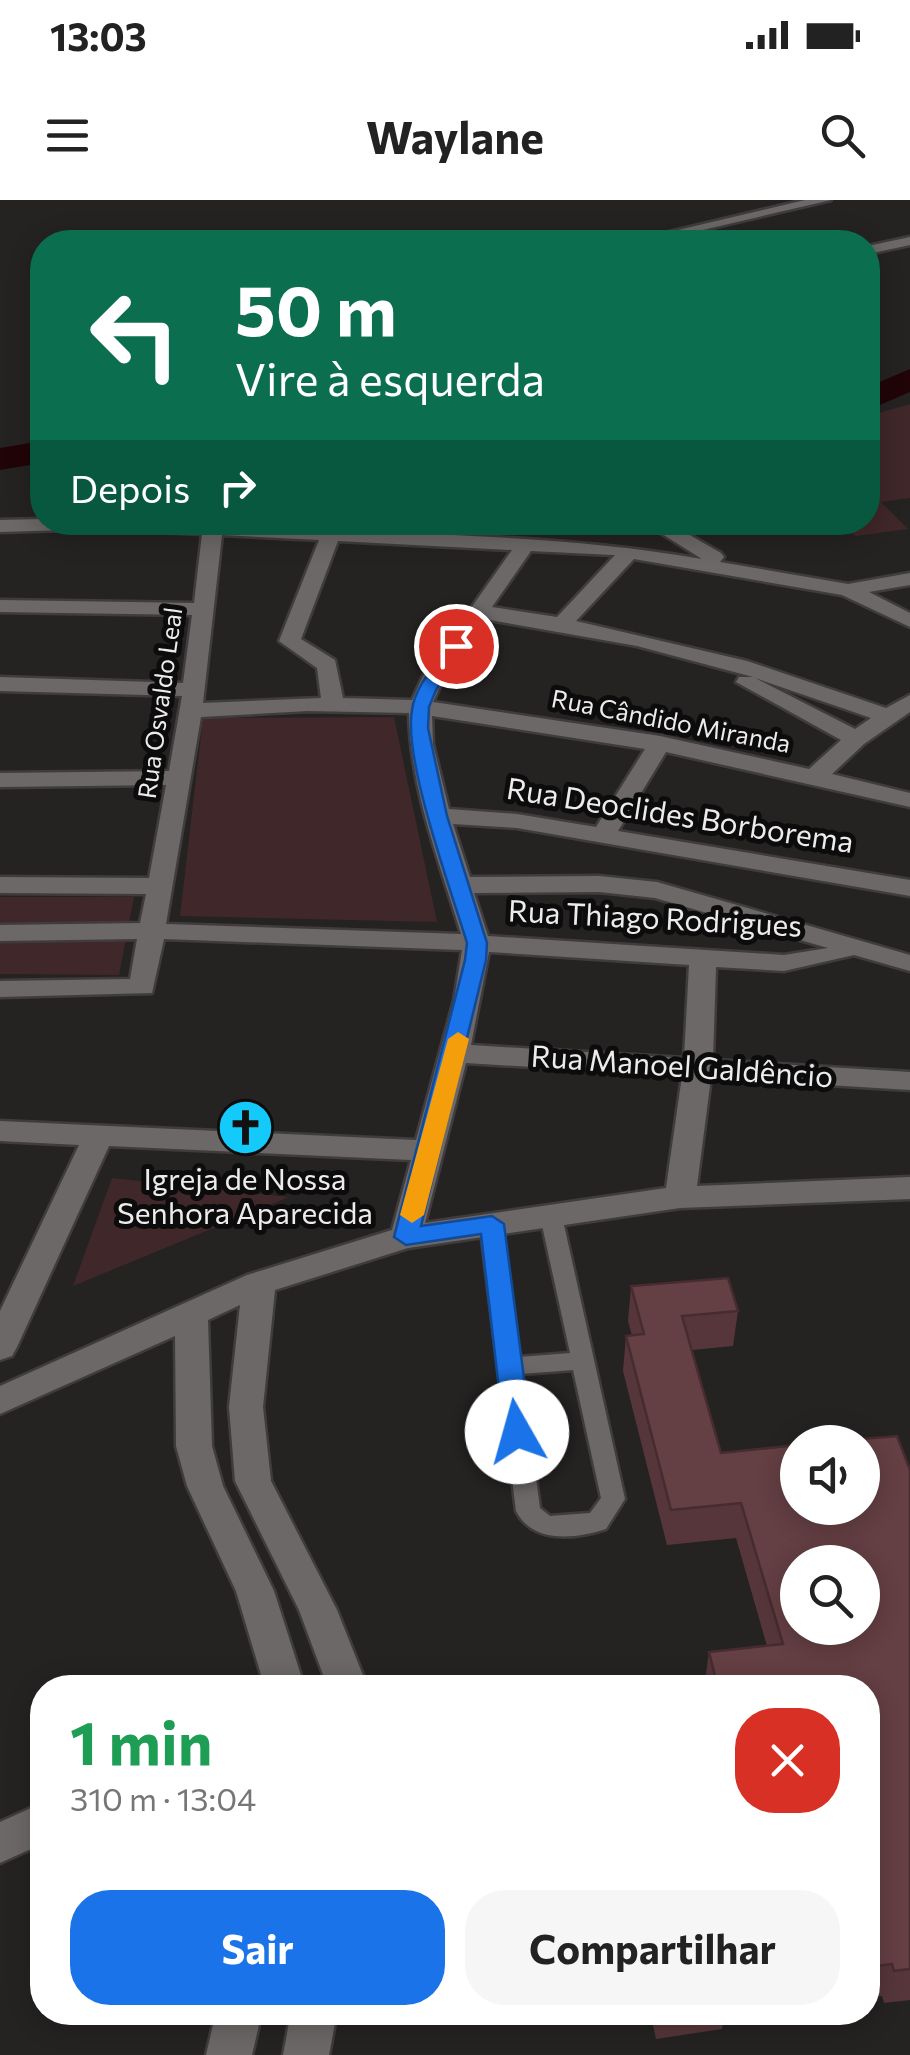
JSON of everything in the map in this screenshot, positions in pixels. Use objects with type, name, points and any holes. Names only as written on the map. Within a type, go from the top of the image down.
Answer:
[{"type":"street","points":[[692,230],[824,200]]},
{"type":"street","points":[[880,247],[910,241]]},
{"type":"street","points":[[0,526],[30,525]]},
{"type":"street","name":"Rua Osvaldo Leal","points":[[0,989],[142,987],[179,778],[212,535]]},
{"type":"street","points":[[331,535],[290,641],[327,664],[333,704]]},
{"type":"street","points":[[390,535],[527,542],[739,569],[848,590],[910,621]]},
{"type":"street","points":[[676,535],[739,569]]},
{"type":"street","points":[[406,1237],[455,1054],[477,943],[438,816],[421,744],[420,707],[434,676],[527,542]]},
{"type":"street","points":[[563,623],[629,552]]},
{"type":"street","points":[[848,590],[910,580]]},
{"type":"street","points":[[0,606],[202,609]]},
{"type":"street","points":[[479,615],[563,623],[737,662],[889,717]]},
{"type":"street","points":[[479,615],[634,648],[735,678],[787,700],[856,740]]},
{"type":"street","name":"Rua Cândido Miranda","points":[[0,684],[191,700],[420,707],[660,743],[910,800]]},
{"type":"street","points":[[815,777],[856,740],[910,702]]},
{"type":"street","points":[[604,834],[660,743]]},
{"type":"street","points":[[0,780],[179,778]]},
{"type":"street","name":"Rua Deoclides Borborema","points":[[438,816],[501,819],[604,834],[910,888]]},
{"type":"street","points":[[458,885],[599,884],[657,890],[910,962]]},
{"type":"street","points":[[0,930],[5,885],[160,886]]},
{"type":"street","name":"Rua Thiago Rodrigues","points":[[0,930],[152,931],[477,943],[808,961],[852,945]]},
{"type":"street","points":[[680,1196],[698,1069],[703,958]]},
{"type":"street","name":"Rua Manoel Galdêncio","points":[[455,1054],[910,1081]]},
{"type":"street","points":[[0,1132],[429,1152]]},
{"type":"street","points":[[0,1347],[98,1136]]},
{"type":"street","points":[[0,1401],[259,1283],[406,1237],[680,1196],[910,1188]]},
{"type":"street","points":[[259,1283],[246,1408],[252,1481],[318,1610],[343,1675]]},
{"type":"street","points":[[191,1314],[194,1446],[205,1486],[255,1591],[281,1675]]},
{"type":"street","points":[[0,1843],[30,1829]]},
{"type":"street","points":[[229,2055],[236,2025]]},
{"type":"street","points":[[306,2055],[312,2025]]},
{"type":"lane","points":[[492,1224],[528,1511],[550,1528],[597,1522],[613,1499],[551,1216]]},
{"type":"lane","points":[[509,1366],[583,1361]]},
{"type":"shaded area","points":[[910,404],[910,498],[881,502],[908,529],[880,533],[880,413]]},
{"type":"shaded area","points":[[394,717],[437,922],[180,916],[203,718]]},
{"type":"shaded area","points":[[0,897],[134,897],[119,975],[0,974]]},
{"type":"shaded area","points":[[112,1178],[289,1197],[73,1286]]},
{"type":"building","points":[[728,1278],[738,1311],[682,1316],[721,1453],[780,1447],[780,1525],[880,1525],[880,1437],[897,1436],[910,1470],[910,1969],[894,1971],[892,1964],[880,1966],[880,1675],[715,1675],[709,1652],[780,1644],[880,1645],[880,1545],[780,1545],[780,1634],[741,1503],[671,1510],[626,1336],[644,1334],[631,1286]]},
{"type":"waterway","points":[[880,394],[910,379]]},
{"type":"waterway","points":[[0,459],[30,454]]},
{"type":"slow traffic","points":[[412,1215],[458,1039]]},
{"type":"place","name":"Igreja de Nossa Senhora Aparecida","points":[[245,1128]]},
{"type":"route","points":[[456,646],[434,676],[420,707],[419,728],[438,816],[477,943],[476,960],[406,1237],[492,1224],[517,1432]]}]
